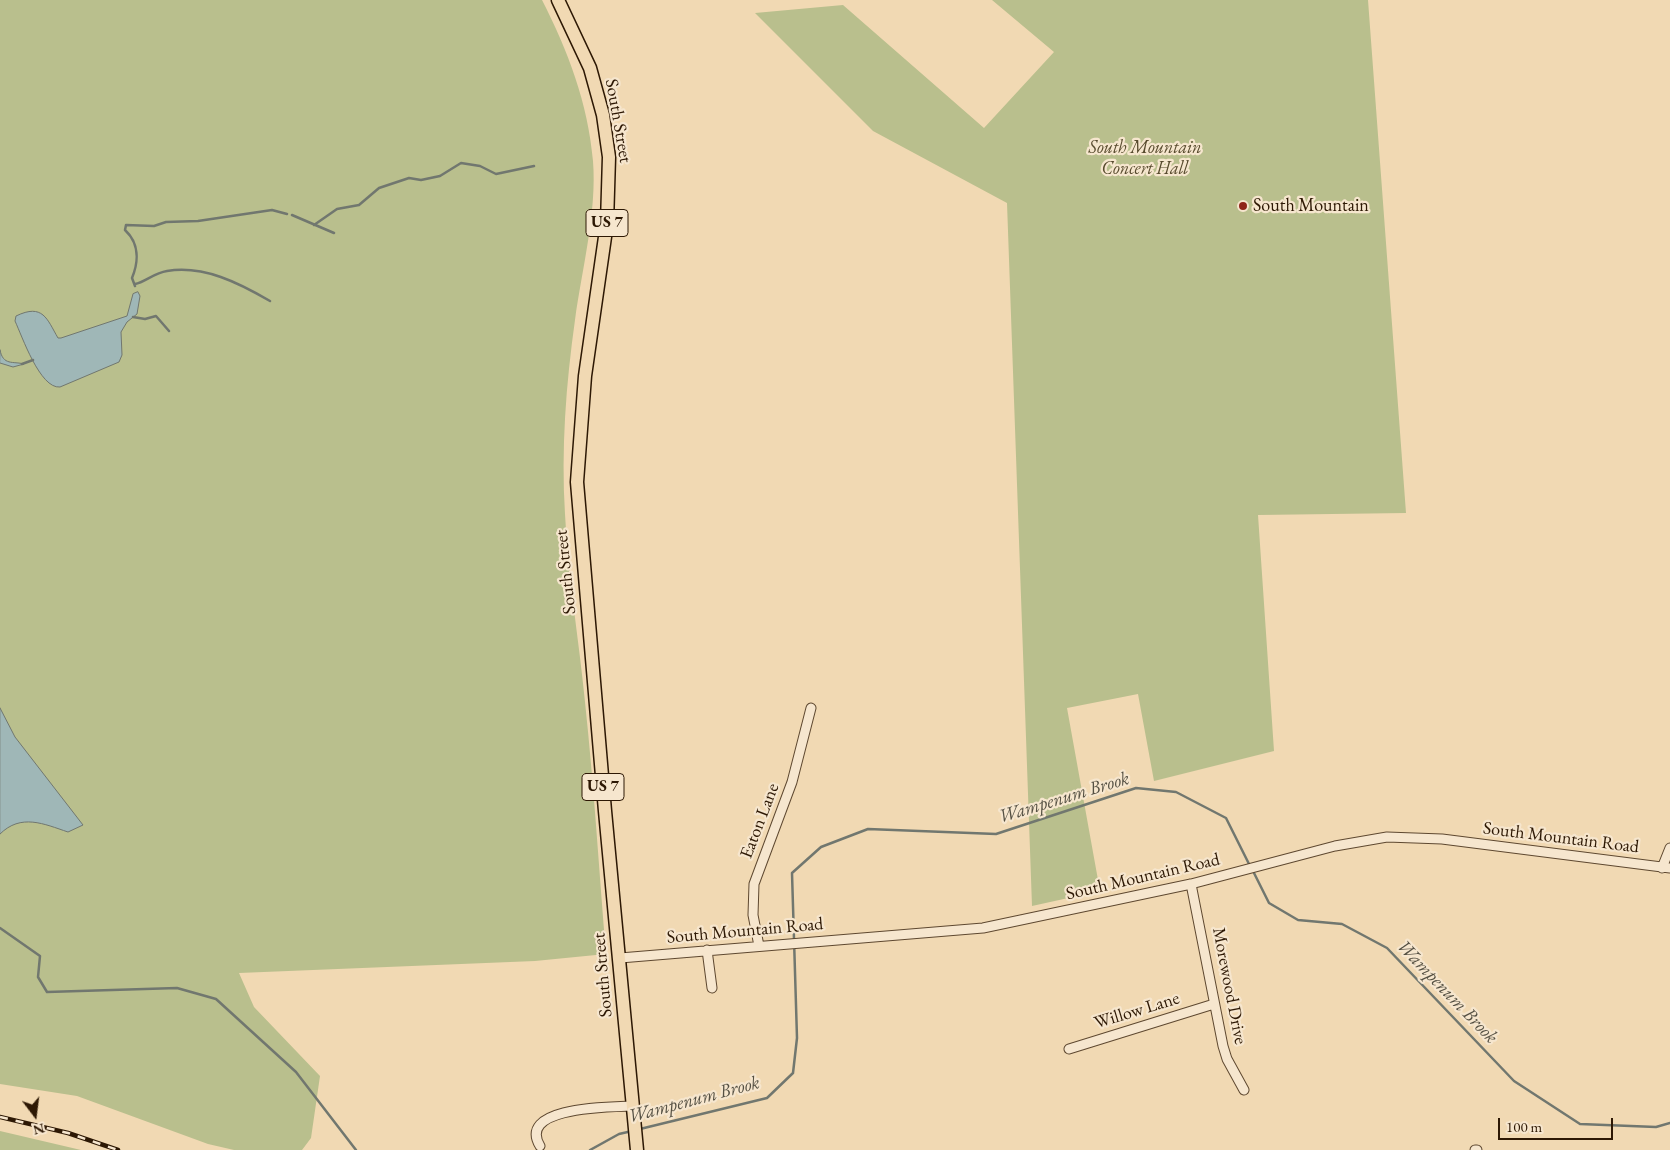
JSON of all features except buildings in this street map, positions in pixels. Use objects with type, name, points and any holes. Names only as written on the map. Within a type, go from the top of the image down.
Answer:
[{"type":"highway","name":"South Street","points":[[558,0],[590,68],[603,115],[609,158],[607,223],[585,376],[577,482],[604,811],[620,958],[637,1150]]},
{"type":"street","name":"Eaton Lane","points":[[758,946],[752,915],[754,884],[792,782],[811,708]]},
{"type":"street","name":"South Mountain Road","points":[[620,958],[983,928],[1191,884],[1335,846],[1387,837],[1442,839],[1666,868]]},
{"type":"street","points":[[1666,868],[1670,848]]},
{"type":"street","name":"Morewood Drive","points":[[1191,884],[1226,1059],[1244,1090]]},
{"type":"street","points":[[707,950],[712,988]]},
{"type":"street","name":"Willow Lane","points":[[1069,1049],[1214,1004]]},
{"type":"street","points":[[540,1146],[536,1135],[538,1127],[553,1116],[573,1111],[633,1106]]},
{"type":"green space","points":[[0,0],[542,0],[568,58],[582,98],[587,119],[594,180],[591,220],[569,368],[564,441],[564,490],[566,538],[583,679],[606,954],[535,961],[239,973],[254,1007],[320,1076],[311,1138],[302,1150],[234,1150],[208,1144],[77,1096],[0,1084]]},
{"type":"green space","name":"South Mountain Concert Hall","points":[[992,0],[1368,0],[1406,513],[1258,515],[1274,751],[1154,781],[1138,694],[1067,708],[1100,891],[1032,906],[1007,203],[873,131],[755,13],[843,5],[984,128],[1054,52]]},
{"type":"green space","points":[[0,1131],[81,1150],[0,1150]]},
{"type":"water","points":[[138,292],[140,296],[137,314],[127,322],[121,332],[122,355],[119,362],[60,387],[46,380],[27,349],[15,321],[16,316],[25,312],[38,312],[47,319],[58,338],[61,338],[127,316],[133,294]]},
{"type":"water","points":[[0,350],[3,359],[6,361],[24,364],[13,367],[0,363]]},
{"type":"water","points":[[0,708],[15,737],[83,825],[68,832],[33,822],[24,822],[8,828],[0,834]]},
{"type":"waterway","points":[[314,225],[337,209],[359,205],[379,188],[409,178],[421,180],[440,176],[461,163],[480,166],[496,174],[534,166]]},
{"type":"waterway","points":[[135,286],[132,278],[137,259],[136,252],[133,241],[125,230],[126,225],[154,226],[166,222],[198,221],[272,210],[287,214]]},
{"type":"waterway","points":[[292,215],[334,233]]},
{"type":"waterway","points":[[135,284],[162,272],[194,271],[208,273],[234,282],[270,301]]},
{"type":"waterway","points":[[133,317],[145,319],[156,316],[169,331]]},
{"type":"waterway","points":[[22,364],[33,360]]},
{"type":"waterway","name":"Wampenum Brook","points":[[640,1129],[767,1098],[793,1073],[797,1038],[792,873],[821,847],[868,829],[996,834],[1136,788],[1176,792],[1226,818],[1250,866]]},
{"type":"waterway","name":"Wampenum Brook","points":[[1253,871],[1269,903],[1298,920],[1342,924],[1387,948],[1514,1081],[1580,1124],[1656,1127],[1670,1123]]},
{"type":"waterway","name":"Wampenum Brook","points":[[0,928],[40,956],[38,977],[47,992],[177,988],[216,999],[296,1072],[356,1150]]},
{"type":"waterway","name":"Wampenum Brook","points":[[590,1150],[619,1134],[632,1131]]},
{"type":"railway","points":[[0,1117],[68,1133],[118,1150]]},
{"type":"place","name":"South Mountain","points":[[1243,206]]}]
